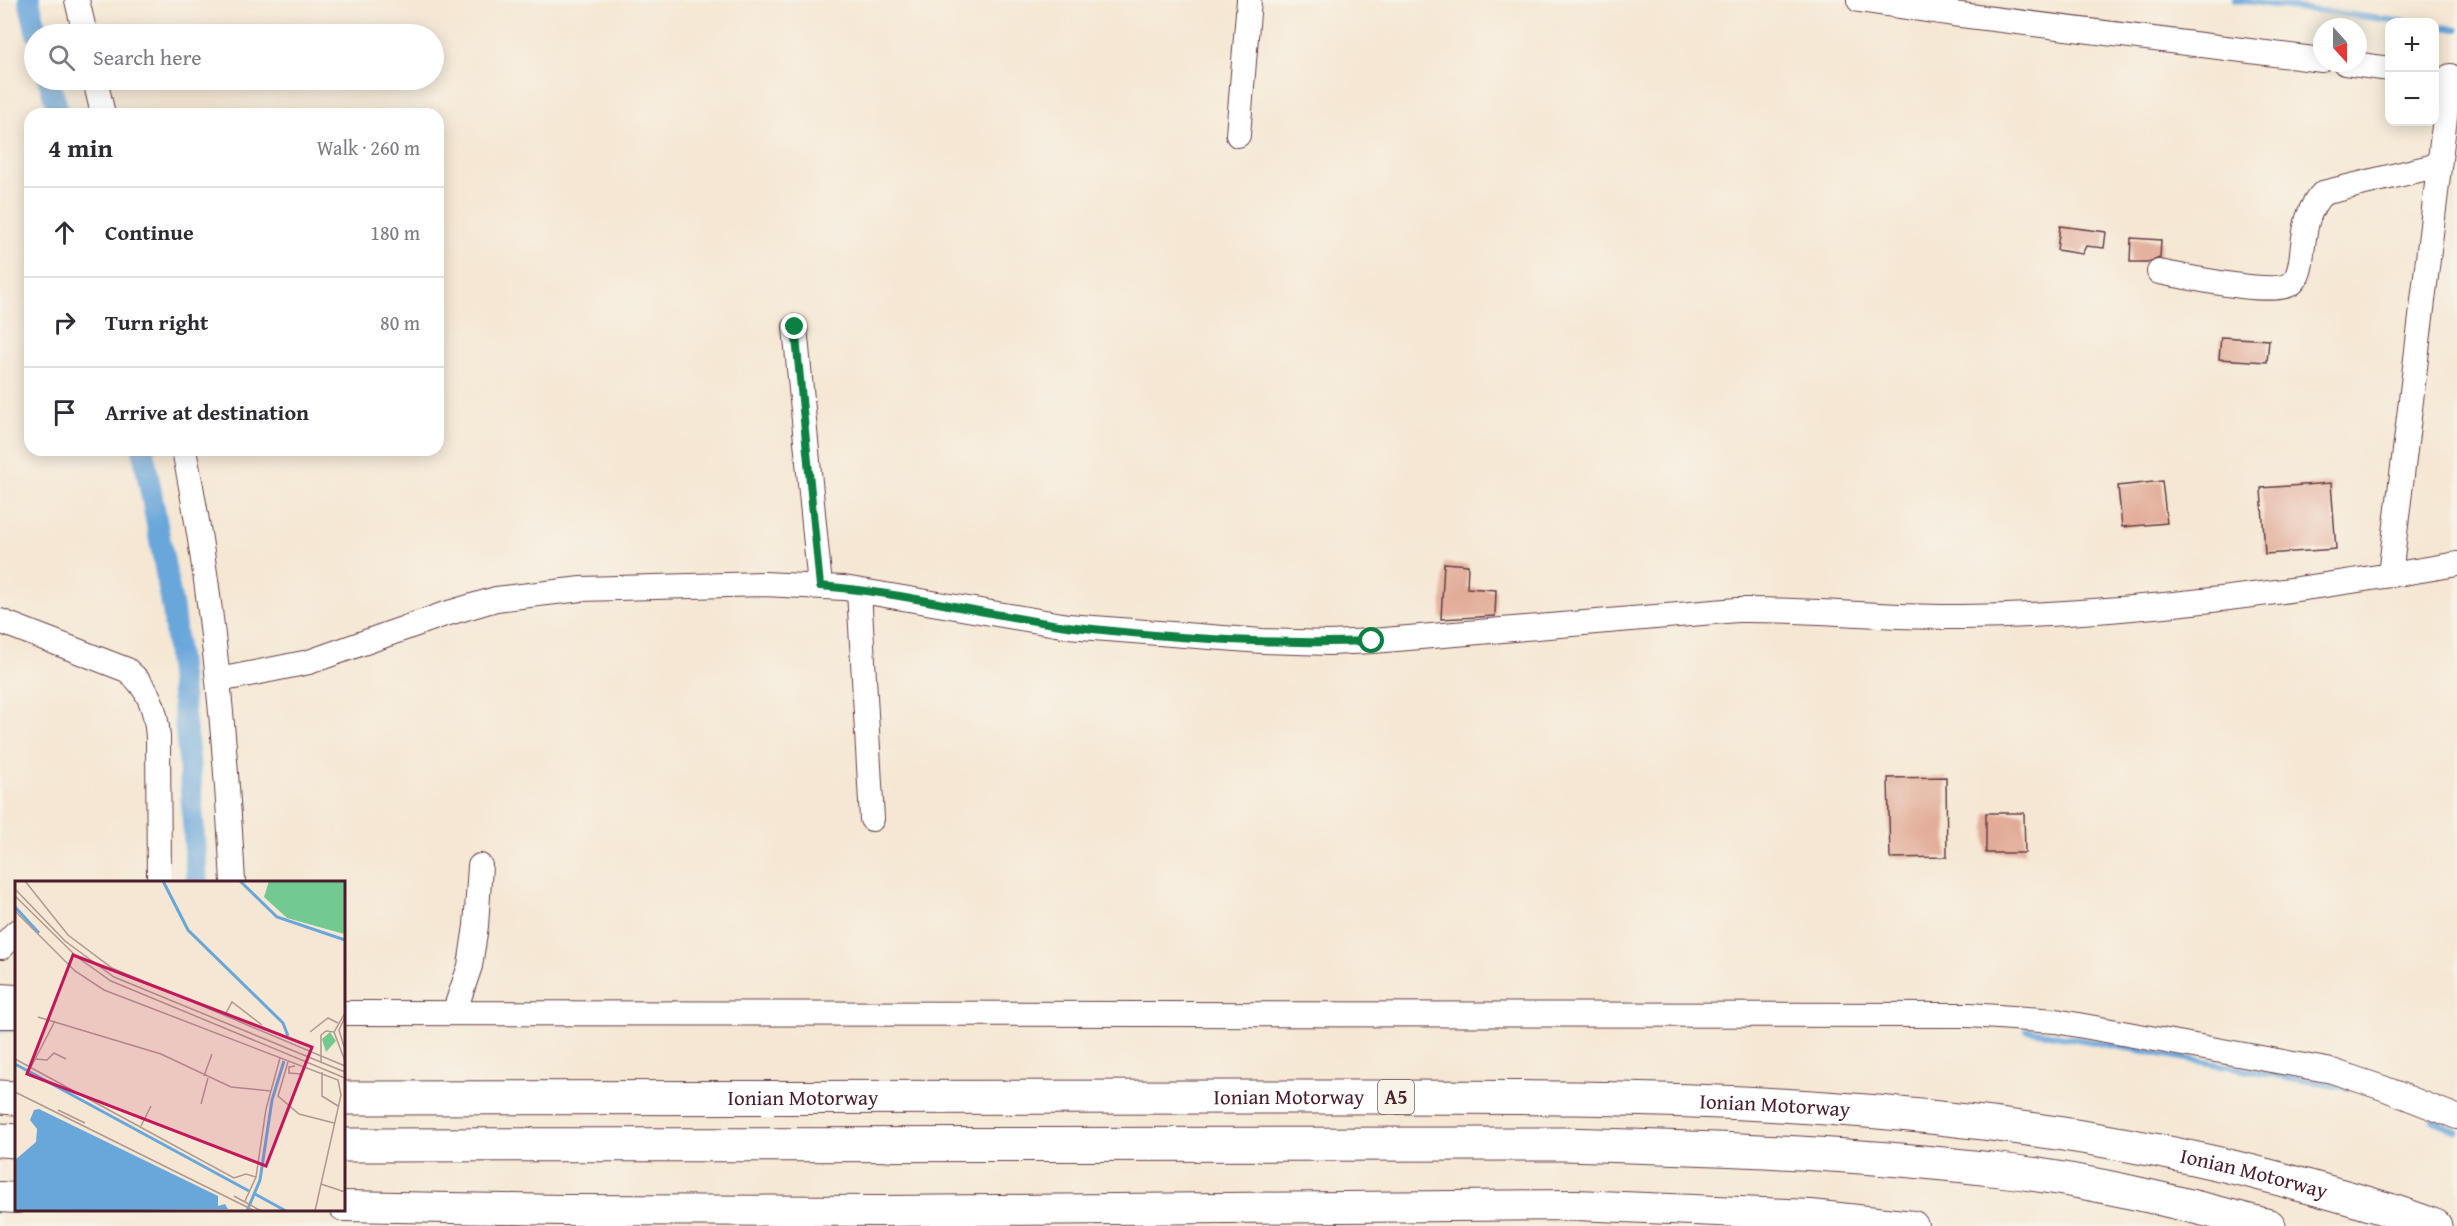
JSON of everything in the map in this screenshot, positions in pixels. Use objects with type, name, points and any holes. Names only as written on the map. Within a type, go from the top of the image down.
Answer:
[{"type":"highway","name":"Ionian Motorway","points":[[345,1098],[1570,1096],[1798,1104],[2022,1126],[2131,1145],[2234,1167],[2335,1194],[2435,1226]]},
{"type":"highway","points":[[0,1097],[15,1098]]},
{"type":"highway","points":[[0,1140],[15,1141]]},
{"type":"highway","name":"Α5","points":[[345,1145],[1564,1144],[1703,1148],[1792,1152],[2010,1171],[2129,1193],[2269,1226]]},
{"type":"main road","points":[[0,1197],[15,1198]]},
{"type":"main road","points":[[345,1206],[881,1218],[1576,1204],[1811,1215],[1913,1226]]},
{"type":"street","points":[[77,0],[83,24]]},
{"type":"street","points":[[1238,135],[1249,0]]},
{"type":"street","points":[[1859,0],[2313,59]]},
{"type":"street","points":[[2367,66],[2385,68]]},
{"type":"street","points":[[2390,575],[2439,165],[2447,76]]},
{"type":"street","points":[[97,90],[102,108]]},
{"type":"street","points":[[2158,272],[2259,288],[2277,288],[2291,284],[2298,274],[2306,223],[2313,203],[2323,193],[2439,165]]},
{"type":"street","points":[[795,327],[820,586]]},
{"type":"street","points":[[185,456],[195,507],[219,680],[227,766],[233,881]]},
{"type":"street","points":[[219,680],[309,662],[474,605],[536,593],[581,589],[764,584],[820,586],[1068,626],[1199,637],[1329,643],[1737,610],[1787,609],[1851,614],[1959,617],[2050,613],[2184,603],[2457,564]]},
{"type":"street","points":[[859,591],[872,819]]},
{"type":"street","points":[[11,625],[127,670],[140,681],[151,698],[157,717],[158,737],[159,881]]},
{"type":"street","points":[[454,1013],[470,966],[476,926],[480,866]]},
{"type":"street","points":[[0,996],[15,997]]},
{"type":"street","points":[[345,1013],[1969,1015],[2055,1022],[2332,1071],[2457,1117]]},
{"type":"building","points":[[2060,226],[2106,232],[2104,248],[2086,246],[2082,254],[2057,250]]},
{"type":"building","points":[[2131,238],[2161,240],[2160,258],[2148,262],[2130,262]]},
{"type":"building","points":[[2221,337],[2269,340],[2267,362],[2219,359]]},
{"type":"building","points":[[2162,481],[2167,523],[2122,527],[2118,486]]},
{"type":"building","points":[[2331,483],[2336,549],[2265,554],[2261,488]]},
{"type":"building","points":[[1444,563],[1468,565],[1467,588],[1496,590],[1495,616],[1441,619]]},
{"type":"building","points":[[1946,777],[1947,857],[1890,858],[1888,778]]},
{"type":"building","points":[[1986,813],[2024,813],[2025,853],[1986,853]]},
{"type":"waterway","points":[[29,0],[35,24]]},
{"type":"waterway","points":[[2235,0],[2385,19]]},
{"type":"waterway","points":[[2439,27],[2457,29]]},
{"type":"waterway","points":[[52,90],[57,108]]},
{"type":"waterway","points":[[144,456],[173,610],[189,759],[197,881]]},
{"type":"waterway","points":[[0,1029],[15,1029]]},
{"type":"waterway","points":[[2027,1030],[2348,1088]]},
{"type":"waterway","points":[[2433,1120],[2457,1131]]},
{"type":"route","points":[[795,327],[820,586],[844,588],[1068,626],[1262,641],[1329,643],[1372,641]]}]
